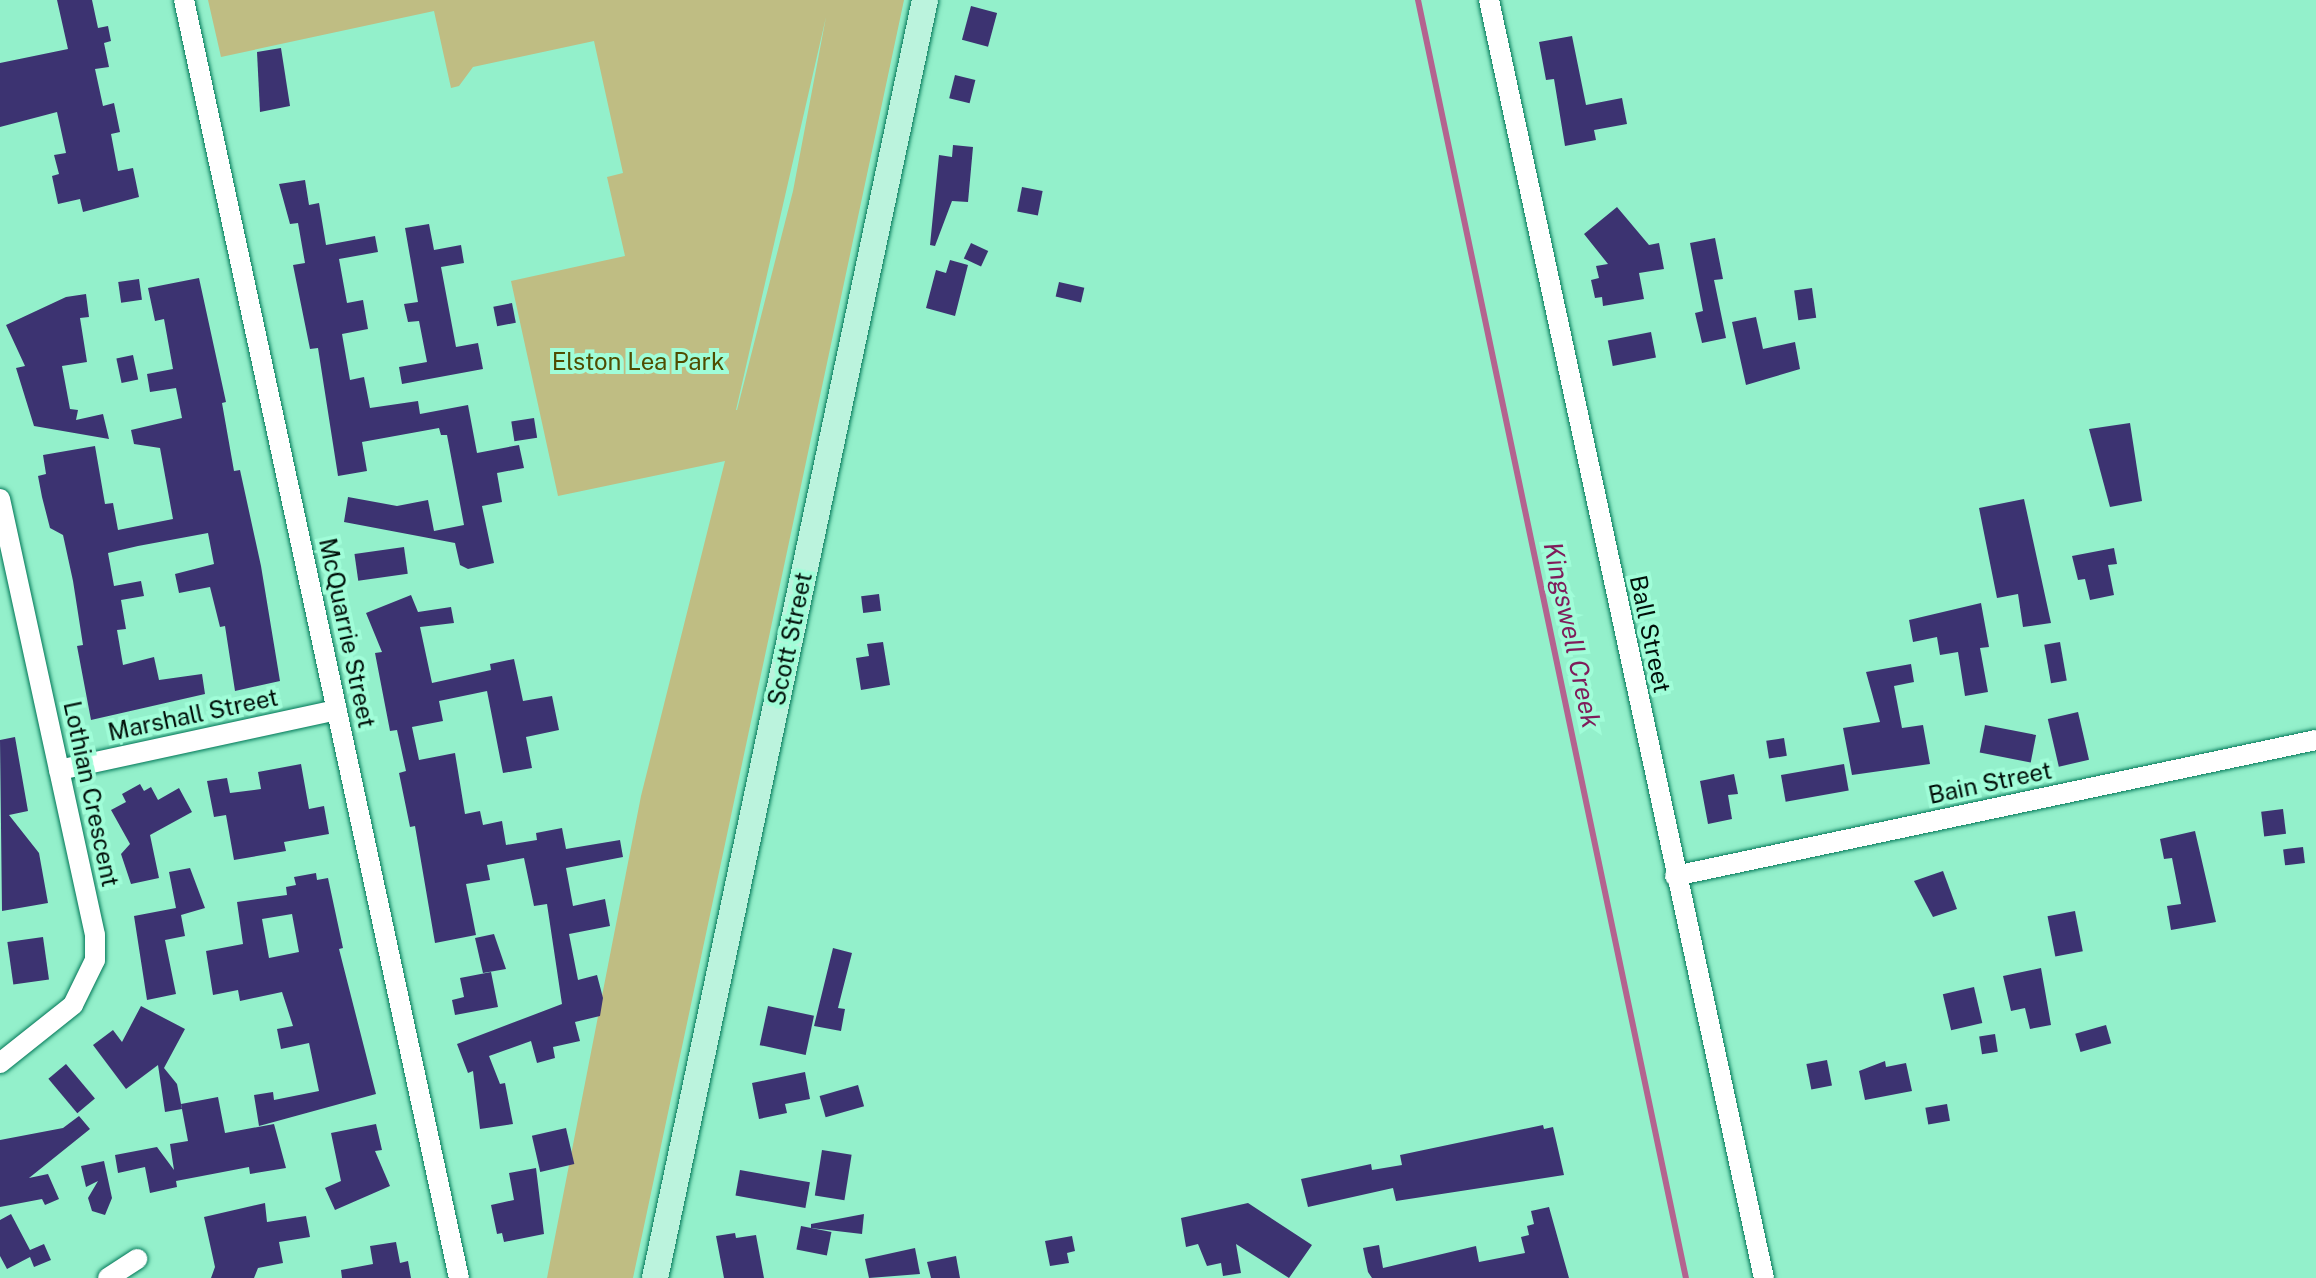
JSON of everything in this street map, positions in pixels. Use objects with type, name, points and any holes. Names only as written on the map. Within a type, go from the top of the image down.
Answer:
[{"type":"main road","name":"Scott Street","points":[[655,1278],[925,0]]},
{"type":"street","name":"McQuarrie Street","points":[[184,0],[459,1278]]},
{"type":"street","name":"Ball Street","points":[[1489,0],[1675,876],[1764,1278]]},
{"type":"street","name":"Lothian Crescent","points":[[0,499],[3,529],[95,935],[95,960],[73,1005],[0,1063]]},
{"type":"street","name":"Marshall Street","points":[[59,770],[337,710]]},
{"type":"street","name":"Bain Street","points":[[1675,876],[2316,740]]},
{"type":"street","points":[[108,1278],[137,1259]]},
{"type":"green space","name":"Elston Lea Park","points":[[208,0],[904,0],[633,1278],[547,1278],[641,796],[725,461],[558,496],[511,281],[625,256],[607,177],[623,173],[594,41],[473,67],[459,86],[451,88],[434,11],[221,57]],"holes":[[[826,17],[793,191],[737,410],[736,410]]]},
{"type":"building","points":[[57,0],[92,0],[98,28],[108,26],[111,41],[104,43],[109,67],[95,69],[103,106],[114,103],[120,132],[111,134],[118,171],[133,168],[139,197],[83,212],[80,199],[58,204],[52,176],[59,174],[54,155],[66,153],[57,112],[0,127],[0,63],[68,49]]},
{"type":"building","points":[[971,6],[997,13],[988,47],[962,40]]},
{"type":"building","points":[[1572,36],[1586,105],[1622,98],[1627,124],[1594,130],[1596,140],[1565,146],[1554,79],[1546,80],[1539,42]]},
{"type":"building","points":[[281,48],[290,106],[260,112],[257,52]]},
{"type":"building","points":[[955,75],[975,80],[970,103],[949,98]]},
{"type":"building","points":[[953,145],[973,147],[968,202],[952,201],[935,246],[930,245],[939,155],[952,157]]},
{"type":"building","points":[[305,180],[309,205],[319,203],[326,245],[375,236],[378,252],[339,259],[347,303],[363,300],[368,329],[342,334],[350,380],[364,377],[370,408],[418,401],[420,414],[468,405],[477,453],[519,445],[524,468],[497,473],[502,502],[482,506],[494,563],[468,569],[460,565],[455,543],[344,522],[348,497],[397,506],[428,500],[434,531],[464,525],[447,435],[441,435],[439,428],[362,442],[367,471],[338,476],[318,348],[310,349],[293,265],[305,263],[298,223],[290,224],[279,184]]},
{"type":"building","points":[[1022,187],[1043,191],[1038,216],[1017,212]]},
{"type":"building","points":[[1617,207],[1649,245],[1659,243],[1664,269],[1639,273],[1644,299],[1603,306],[1602,297],[1595,298],[1591,280],[1599,278],[1596,266],[1608,264],[1584,234]]},
{"type":"building","points":[[429,224],[434,250],[461,245],[464,263],[441,267],[456,347],[478,343],[483,369],[402,384],[399,367],[427,362],[419,321],[408,322],[404,304],[418,302],[405,228]]},
{"type":"building","points":[[1715,238],[1723,279],[1714,280],[1726,338],[1702,343],[1695,313],[1703,311],[1690,243]]},
{"type":"building","points":[[971,243],[988,251],[981,266],[964,258]]},
{"type":"building","points":[[950,260],[968,265],[955,316],[926,308],[936,270],[946,273]]},
{"type":"building","points":[[199,278],[226,402],[222,403],[234,471],[240,470],[261,566],[280,681],[235,691],[225,626],[220,627],[210,587],[179,593],[175,574],[214,564],[208,533],[138,546],[108,553],[114,586],[141,581],[144,596],[121,600],[126,629],[117,630],[123,665],[154,657],[159,680],[202,674],[205,694],[91,720],[77,646],[83,645],[73,581],[63,535],[50,528],[38,476],[46,474],[43,455],[95,446],[105,504],[113,503],[118,530],[173,519],[160,448],[134,444],[131,430],[182,418],[176,388],[150,392],[147,374],[173,369],[164,319],[155,321],[148,288]]},
{"type":"building","points":[[139,279],[142,300],[121,303],[118,282]]},
{"type":"building","points":[[1059,282],[1084,288],[1081,302],[1056,297]]},
{"type":"building","points":[[1812,288],[1816,318],[1798,320],[1794,291]]},
{"type":"building","points":[[86,294],[89,317],[80,318],[87,362],[62,366],[70,409],[78,410],[76,420],[103,414],[109,439],[34,426],[16,368],[25,366],[6,325],[66,297]]},
{"type":"building","points":[[512,303],[516,323],[497,326],[493,307]]},
{"type":"building","points":[[1756,317],[1763,349],[1795,342],[1800,369],[1746,385],[1732,322]]},
{"type":"building","points":[[1651,332],[1656,358],[1613,366],[1608,340]]},
{"type":"building","points":[[133,355],[138,379],[122,383],[116,359]]},
{"type":"building","points":[[534,418],[537,438],[514,441],[511,422]]},
{"type":"building","points":[[2130,423],[2142,501],[2110,507],[2089,429]]},
{"type":"building","points":[[2024,499],[2051,623],[2023,627],[2018,594],[1997,598],[1979,508]]},
{"type":"building","points":[[404,547],[408,574],[358,581],[354,554]]},
{"type":"building","points":[[2114,548],[2117,564],[2108,565],[2114,595],[2090,600],[2085,579],[2078,580],[2072,556]]},
{"type":"building","points":[[879,594],[881,611],[863,613],[861,596]]},
{"type":"building","points":[[411,595],[418,612],[451,607],[454,623],[420,627],[432,683],[491,670],[490,664],[514,659],[523,701],[552,696],[559,730],[526,737],[532,768],[503,773],[487,691],[439,701],[443,721],[412,727],[419,760],[455,753],[465,814],[480,811],[483,825],[502,821],[506,845],[537,840],[536,833],[562,828],[566,849],[620,840],[623,857],[566,868],[573,906],[605,899],[610,926],[569,934],[578,980],[597,975],[603,998],[600,1016],[575,1022],[580,1041],[553,1047],[555,1058],[537,1063],[531,1041],[489,1056],[500,1084],[505,1083],[513,1124],[480,1129],[473,1071],[468,1073],[457,1044],[562,1004],[547,904],[534,906],[524,858],[487,865],[490,880],[466,884],[476,935],[435,943],[415,826],[410,827],[399,773],[406,771],[397,730],[390,731],[375,653],[382,652],[366,613]]},
{"type":"building","points":[[1981,603],[1989,647],[1980,648],[1988,692],[1965,696],[1958,652],[1940,655],[1937,637],[1913,642],[1909,620]]},
{"type":"building","points":[[883,642],[890,685],[861,690],[856,658],[869,656],[867,644]]},
{"type":"building","points":[[2060,642],[2067,680],[2051,683],[2044,645]]},
{"type":"building","points":[[1911,664],[1914,682],[1894,686],[1902,728],[1923,725],[1930,764],[1852,775],[1843,728],[1880,722],[1866,672]]},
{"type":"building","points":[[2078,712],[2089,760],[2059,767],[2048,719]]},
{"type":"building","points":[[1985,725],[2036,735],[2031,762],[1980,752]]},
{"type":"building","points":[[15,737],[28,811],[9,815],[39,853],[48,903],[2,911],[0,740]]},
{"type":"building","points":[[1784,738],[1787,756],[1769,759],[1766,741]]},
{"type":"building","points":[[301,764],[309,809],[324,806],[329,834],[284,842],[286,851],[234,860],[226,815],[214,817],[207,781],[227,778],[230,793],[261,789],[258,772]]},
{"type":"building","points":[[1844,764],[1849,791],[1786,802],[1781,775]]},
{"type":"building","points":[[1734,774],[1738,794],[1728,795],[1732,819],[1708,824],[1700,781]]},
{"type":"building","points":[[140,784],[144,791],[151,787],[158,800],[179,788],[192,812],[150,835],[159,878],[131,884],[121,854],[130,844],[111,810],[126,802],[122,794]]},
{"type":"building","points":[[2283,809],[2286,834],[2264,836],[2261,812]]},
{"type":"building","points":[[2195,831],[2216,922],[2171,930],[2167,906],[2181,904],[2172,858],[2164,859],[2160,839]]},
{"type":"building","points":[[2303,847],[2305,863],[2285,865],[2283,849]]},
{"type":"building","points":[[190,868],[205,908],[181,915],[185,936],[165,940],[176,994],[147,1000],[134,916],[176,908],[169,872]]},
{"type":"building","points":[[1943,871],[1957,909],[1933,917],[1914,881]]},
{"type":"building","points":[[316,873],[317,880],[328,878],[343,948],[339,949],[376,1094],[259,1126],[254,1095],[273,1092],[274,1100],[319,1091],[309,1043],[281,1049],[277,1029],[293,1026],[282,992],[240,1001],[238,990],[213,995],[206,951],[243,944],[237,902],[287,895],[286,887],[296,885],[294,877]],"holes":[[[292,914],[299,952],[269,958],[262,919]]]},
{"type":"building","points":[[2075,911],[2083,951],[2055,957],[2048,916]]},
{"type":"building","points":[[494,934],[506,969],[483,973],[475,938]]},
{"type":"building","points":[[43,937],[49,980],[13,985],[7,942]]},
{"type":"building","points":[[833,948],[852,953],[838,1008],[845,1009],[841,1031],[814,1026]]},
{"type":"building","points":[[2041,968],[2051,1025],[2030,1029],[2025,1008],[2011,1011],[2003,976]]},
{"type":"building","points":[[491,972],[498,1007],[455,1015],[452,1000],[464,997],[460,978]]},
{"type":"building","points":[[1974,987],[1982,1023],[1951,1030],[1943,994]]},
{"type":"building","points":[[141,1006],[185,1029],[164,1068],[177,1084],[182,1109],[165,1112],[158,1065],[126,1089],[93,1045],[113,1030],[122,1042]]},
{"type":"building","points":[[768,1006],[814,1016],[806,1055],[760,1045]]},
{"type":"building","points":[[2106,1025],[2111,1043],[2080,1052],[2075,1034]]},
{"type":"building","points":[[1995,1034],[1998,1052],[1982,1054],[1979,1037]]},
{"type":"building","points":[[1827,1060],[1832,1086],[1811,1090],[1806,1064]]},
{"type":"building","points":[[1885,1061],[1886,1067],[1906,1063],[1912,1091],[1865,1100],[1859,1071]]},
{"type":"building","points":[[66,1064],[95,1098],[77,1113],[48,1079]]},
{"type":"building","points":[[805,1072],[810,1099],[785,1104],[787,1113],[759,1119],[752,1083]]},
{"type":"building","points":[[858,1085],[864,1106],[826,1117],[820,1096]]},
{"type":"building","points":[[218,1097],[225,1133],[274,1124],[286,1168],[250,1174],[249,1167],[176,1181],[177,1187],[150,1193],[145,1167],[118,1173],[115,1155],[157,1147],[174,1170],[170,1144],[188,1141],[181,1104]]},
{"type":"building","points":[[1947,1104],[1950,1121],[1928,1125],[1925,1108]]},
{"type":"building","points":[[79,1116],[90,1129],[29,1178],[48,1174],[59,1199],[45,1205],[42,1199],[0,1207],[0,1140],[63,1128]]},
{"type":"building","points":[[376,1124],[382,1150],[375,1151],[390,1186],[335,1210],[325,1188],[341,1181],[331,1133]]},
{"type":"building","points":[[1543,1125],[1544,1129],[1553,1127],[1564,1175],[1396,1201],[1393,1188],[1308,1207],[1301,1179],[1371,1164],[1372,1170],[1402,1165],[1400,1155]]},
{"type":"building","points":[[566,1128],[574,1164],[540,1172],[532,1136]]},
{"type":"building","points":[[822,1150],[852,1155],[844,1200],[815,1195]]},
{"type":"building","points":[[104,1161],[112,1198],[105,1215],[92,1211],[88,1198],[98,1181],[86,1187],[81,1166]]},
{"type":"building","points":[[536,1168],[544,1234],[504,1242],[502,1233],[497,1234],[491,1205],[514,1200],[509,1173]]},
{"type":"building","points":[[740,1170],[810,1182],[805,1208],[735,1196]]},
{"type":"building","points":[[265,1203],[267,1222],[306,1216],[310,1237],[279,1242],[283,1263],[258,1268],[254,1278],[211,1278],[215,1267],[204,1217]]},
{"type":"building","points":[[1248,1203],[1312,1245],[1289,1278],[1236,1244],[1241,1273],[1223,1276],[1221,1263],[1207,1266],[1198,1244],[1186,1247],[1181,1218]]},
{"type":"building","points":[[1549,1207],[1569,1278],[1372,1278],[1368,1272],[1363,1248],[1379,1245],[1383,1268],[1476,1246],[1479,1262],[1525,1253],[1521,1237],[1529,1235],[1527,1226],[1534,1224],[1531,1211]]},
{"type":"building","points":[[11,1214],[30,1250],[44,1244],[51,1260],[34,1267],[30,1257],[7,1269],[0,1256],[0,1220]]},
{"type":"building","points":[[864,1214],[862,1234],[811,1228],[811,1224]]},
{"type":"building","points":[[801,1226],[831,1232],[827,1255],[796,1250]]},
{"type":"building","points":[[735,1233],[736,1238],[756,1235],[764,1278],[724,1278],[716,1236]]},
{"type":"building","points":[[1072,1236],[1075,1251],[1067,1253],[1069,1263],[1050,1266],[1045,1241]]},
{"type":"building","points":[[396,1242],[400,1263],[408,1261],[411,1278],[342,1278],[341,1270],[373,1264],[370,1246]]},
{"type":"building","points":[[915,1248],[920,1274],[869,1278],[865,1259]]},
{"type":"building","points":[[956,1256],[960,1278],[931,1278],[927,1262]]},
{"type":"waterway","name":"Kingswell Creek","points":[[1418,0],[1686,1278]]}]
